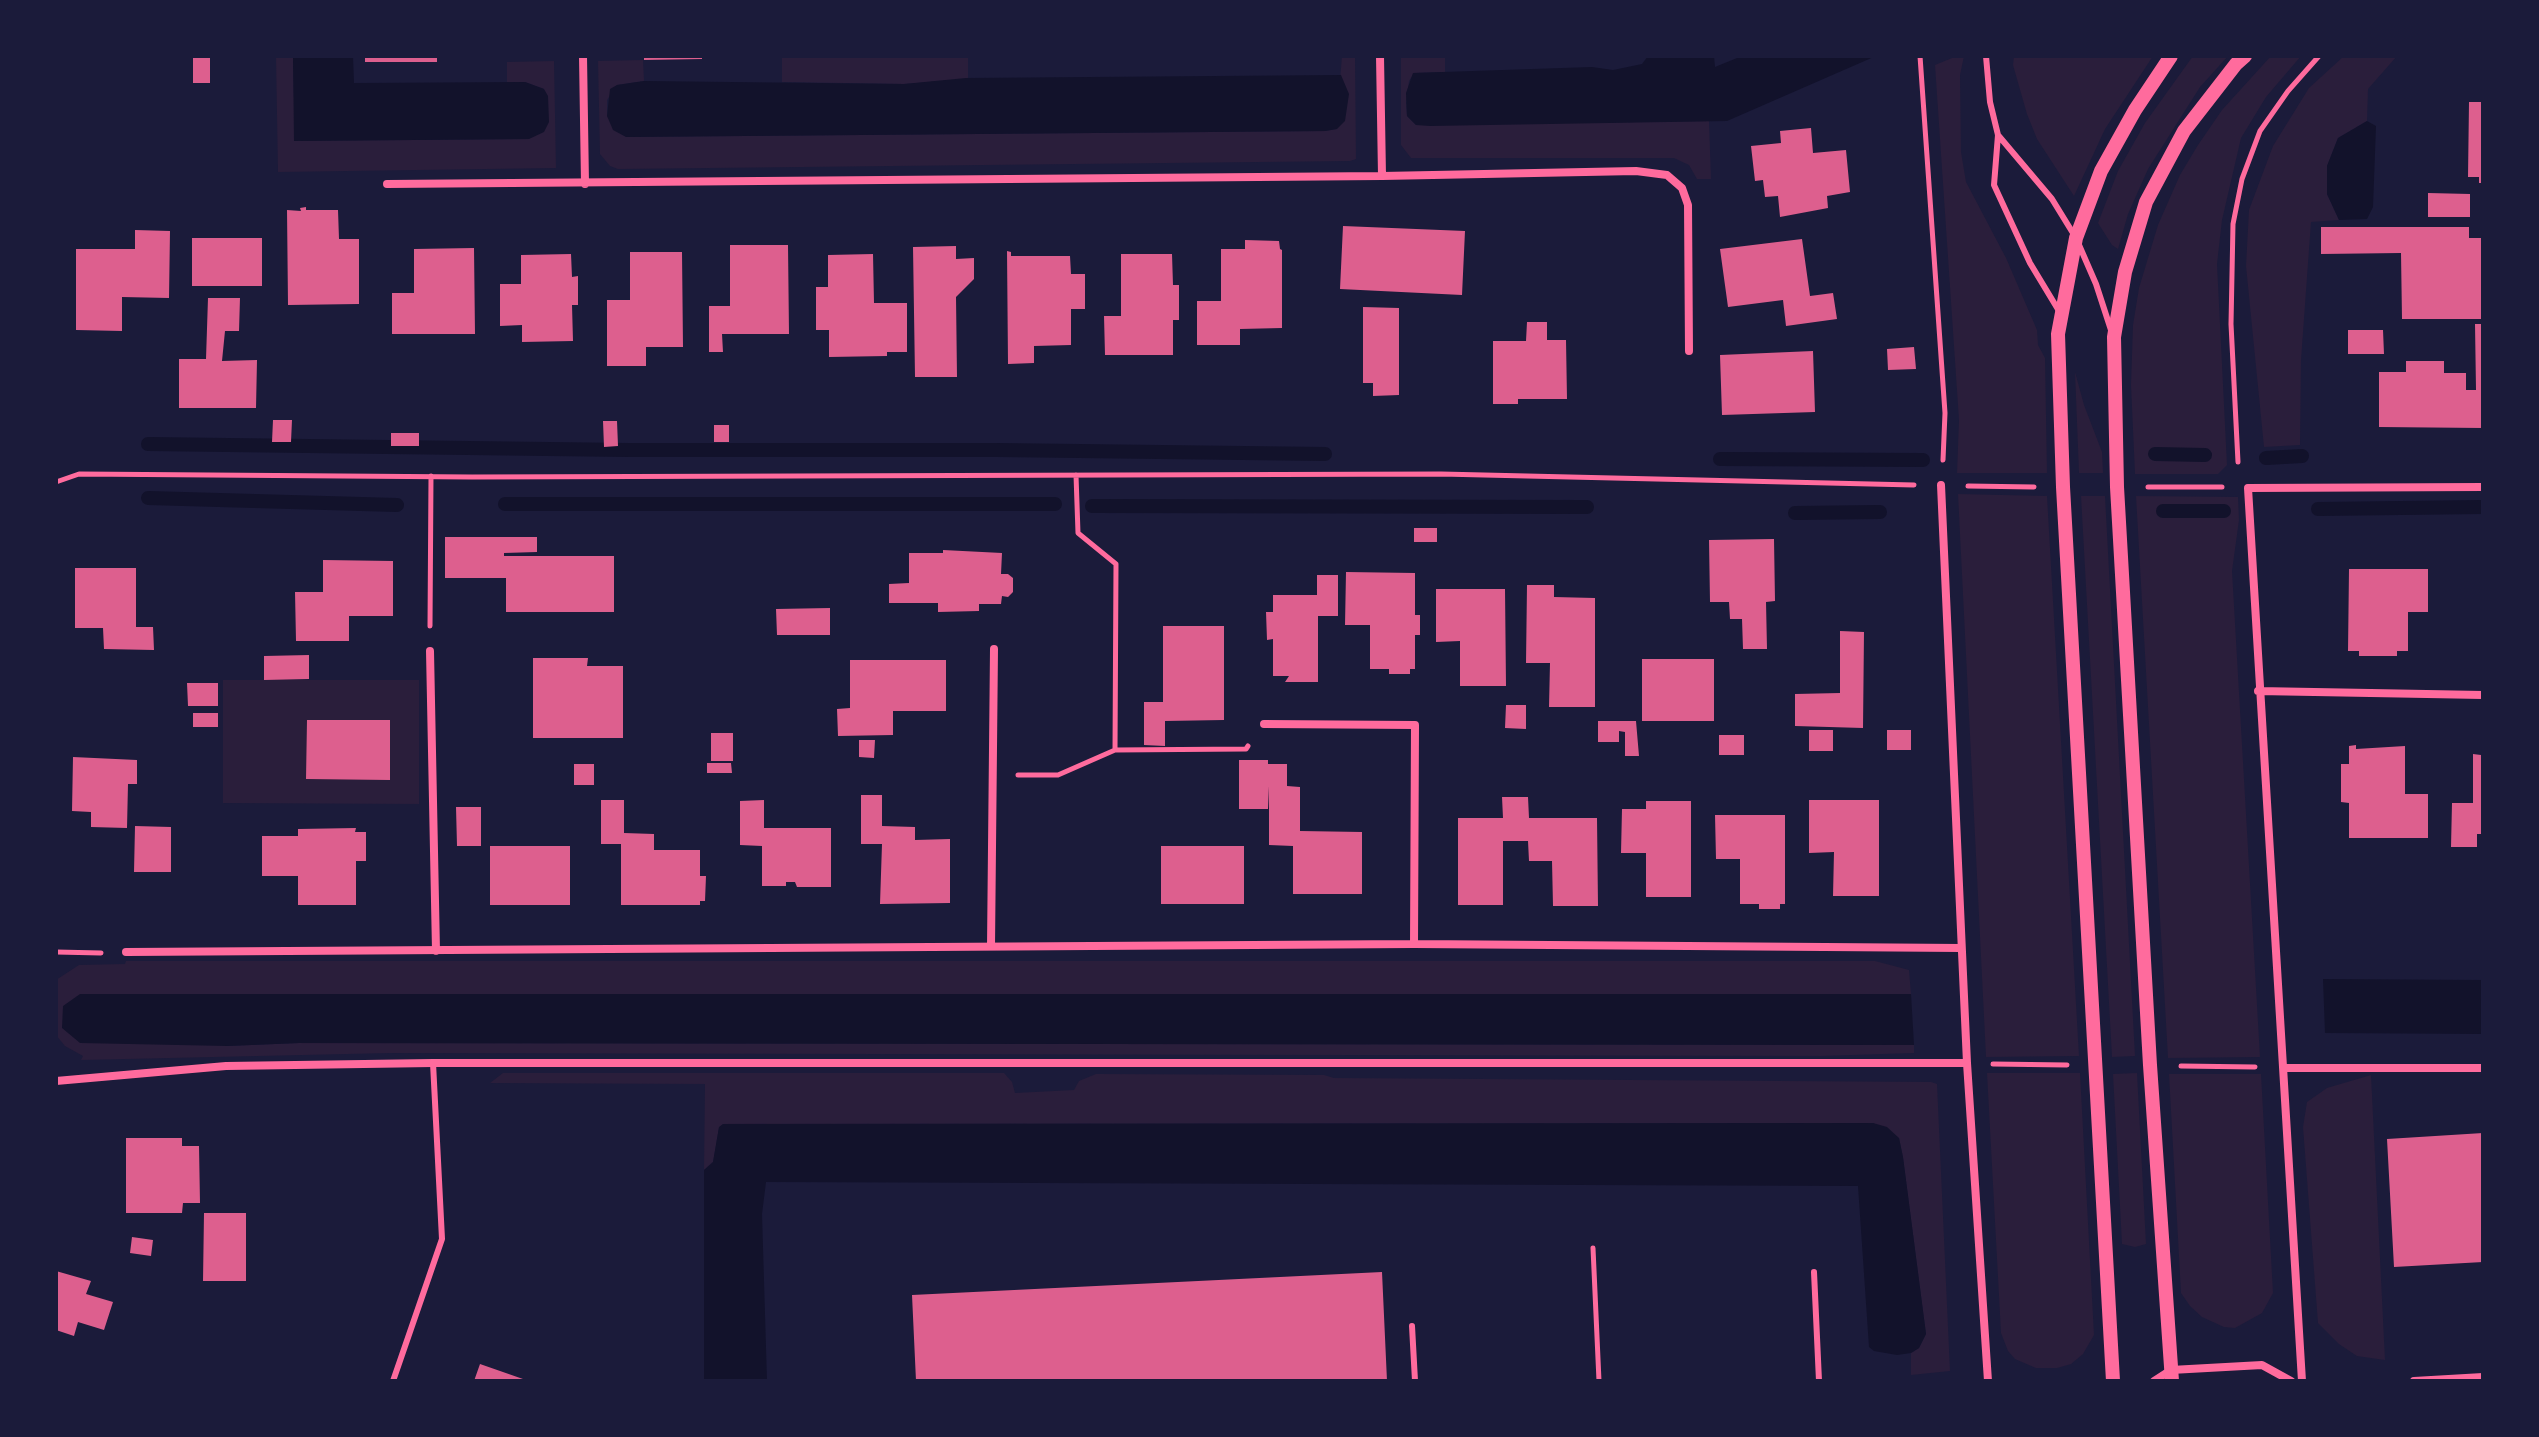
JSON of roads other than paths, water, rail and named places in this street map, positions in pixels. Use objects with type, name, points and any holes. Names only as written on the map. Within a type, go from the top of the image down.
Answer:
[{"type":"street","points":[[583,56],[585,184]]},
{"type":"street","points":[[1380,56],[1382,176]]},
{"type":"street","points":[[2113,1381],[2063,487],[2058,334],[2076,238],[2101,171],[2135,110],[2171,56]]},
{"type":"street","points":[[2172,1375],[2150,1065],[2117,487],[2114,337],[2125,272],[2146,202],[2184,131],[2245,56]]},
{"type":"street","points":[[387,184],[1636,171],[1667,175],[1682,188],[1688,205],[1689,351]]},
{"type":"street","points":[[1941,485],[1967,1063],[1988,1381]]},
{"type":"street","points":[[2302,1381],[2248,488],[2483,487]]},
{"type":"street","points":[[991,946],[994,649]]},
{"type":"street","points":[[430,651],[436,951]]},
{"type":"street","points":[[2258,691],[2483,695]]},
{"type":"street","points":[[1264,724],[1415,725],[1414,944]]},
{"type":"street","points":[[126,952],[1414,944],[1961,948]]},
{"type":"street","points":[[56,1081],[226,1066],[433,1063],[1967,1063]]},
{"type":"street","points":[[2284,1068],[2483,1068]]},
{"type":"street","points":[[2154,1381],[2172,1375],[2262,1365],[2291,1381]]},
{"type":"street","points":[[2414,1381],[2483,1377]]},
{"type":"lane","points":[[1986,56],[1990,102],[1998,135],[1994,185],[2030,263],[2061,313]]},
{"type":"lane","points":[[1998,135],[2052,199],[2076,238],[2114,337]]},
{"type":"lane","points":[[393,1381],[442,1239],[433,1063]]},
{"type":"lane","points":[[1814,1272],[1819,1381]]},
{"type":"lane","points":[[1412,1326],[1415,1381]]},
{"type":"waterway","points":[[148,444],[1325,454]]},
{"type":"waterway","points":[[2155,454],[2205,455]]},
{"type":"waterway","points":[[2266,458],[2302,456]]},
{"type":"waterway","points":[[1720,459],[1923,460]]},
{"type":"waterway","points":[[148,498],[397,505]]},
{"type":"waterway","points":[[505,504],[1055,504]]},
{"type":"waterway","points":[[1092,506],[1587,507]]},
{"type":"waterway","points":[[2318,509],[2483,507]]},
{"type":"waterway","points":[[2163,511],[2224,511]]},
{"type":"waterway","points":[[1795,513],[1880,512]]}]
